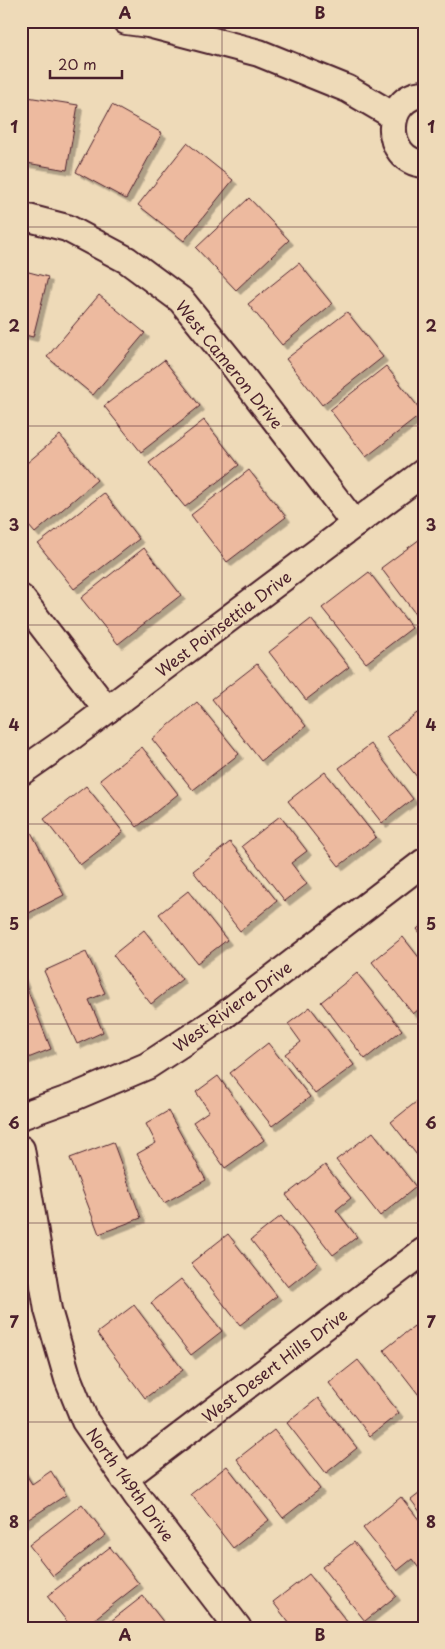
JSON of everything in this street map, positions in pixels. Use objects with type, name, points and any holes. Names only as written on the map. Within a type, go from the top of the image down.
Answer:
[{"type":"street","points":[[126,21],[148,24],[259,53],[348,89],[394,116]]},
{"type":"street","points":[[424,94],[409,98],[400,106],[394,116],[392,133],[398,150],[406,158],[417,164],[424,164]]},
{"type":"street","name":"West Cameron Drive","points":[[21,216],[67,228],[127,260],[181,300],[355,524]]},
{"type":"street","name":"West Poinsettia Drive","points":[[21,772],[107,710],[424,472]]},
{"type":"street","points":[[21,598],[107,710]]},
{"type":"street","name":"West Riviera Drive","points":[[21,1116],[74,1097],[147,1066],[222,1017],[424,862]]},
{"type":"street","name":"North 149th Drive","points":[[21,1148],[48,1310],[68,1380],[85,1421],[124,1479],[238,1628]]},
{"type":"street","name":"West Desert Hills Drive","points":[[124,1479],[424,1251]]},
{"type":"building","points":[[21,96],[78,105],[67,170],[21,162]]},
{"type":"building","points":[[112,105],[162,133],[126,199],[76,172]]},
{"type":"building","points":[[187,143],[233,180],[184,241],[138,205]]},
{"type":"building","points":[[249,198],[289,240],[236,290],[196,248]]},
{"type":"building","points":[[299,263],[332,304],[282,345],[248,304]]},
{"type":"building","points":[[21,270],[48,277],[33,337],[21,334]]},
{"type":"building","points":[[99,295],[145,333],[93,395],[47,357]]},
{"type":"building","points":[[347,312],[383,357],[322,405],[286,359]]},
{"type":"building","points":[[164,360],[200,406],[141,452],[104,406]]},
{"type":"building","points":[[386,366],[423,413],[366,457],[330,410]]},
{"type":"building","points":[[204,420],[239,465],[185,507],[149,463]]},
{"type":"building","points":[[60,435],[97,480],[35,533],[21,517],[21,468]]},
{"type":"building","points":[[249,470],[286,517],[227,562],[191,515]]},
{"type":"building","points":[[104,493],[139,539],[74,589],[38,544]]},
{"type":"building","points":[[424,536],[424,623],[423,624],[381,568]]},
{"type":"building","points":[[144,548],[181,595],[118,644],[81,598]]},
{"type":"building","points":[[369,572],[412,628],[366,663],[322,608]]},
{"type":"building","points":[[311,619],[349,667],[306,700],[269,652]]},
{"type":"building","points":[[257,664],[306,726],[261,761],[212,699]]},
{"type":"building","points":[[197,702],[239,754],[193,790],[152,739]]},
{"type":"building","points":[[417,713],[424,722],[424,786],[386,737]]},
{"type":"building","points":[[371,744],[413,799],[382,823],[339,768]]},
{"type":"building","points":[[142,747],[178,794],[137,827],[100,780]]},
{"type":"building","points":[[325,772],[376,837],[339,866],[288,801]]},
{"type":"building","points":[[86,786],[123,832],[80,865],[44,819]]},
{"type":"building","points":[[280,816],[307,851],[291,863],[307,884],[285,901],[242,846]]},
{"type":"building","points":[[31,832],[64,895],[21,917],[21,837]]},
{"type":"building","points":[[230,842],[277,901],[240,931],[193,871]]},
{"type":"building","points":[[188,891],[227,940],[197,963],[159,914]]},
{"type":"building","points":[[424,923],[424,938],[417,929]]},
{"type":"building","points":[[144,930],[182,979],[151,1004],[113,955]]},
{"type":"building","points":[[403,937],[424,964],[424,1005],[413,1014],[372,962]]},
{"type":"building","points":[[86,952],[105,993],[89,1000],[103,1032],[77,1044],[44,971]]},
{"type":"building","points":[[357,973],[402,1030],[365,1059],[321,1002]]},
{"type":"building","points":[[21,974],[51,1049],[23,1060],[21,1055]]},
{"type":"building","points":[[310,1007],[354,1065],[315,1094],[285,1054],[301,1042],[288,1024]]},
{"type":"building","points":[[268,1043],[310,1097],[272,1126],[230,1073]]},
{"type":"building","points":[[218,1076],[264,1140],[225,1168],[193,1122],[209,1111],[196,1092]]},
{"type":"building","points":[[421,1098],[424,1102],[424,1164],[391,1122]]},
{"type":"building","points":[[168,1111],[206,1180],[164,1203],[137,1154],[156,1143],[146,1124]]},
{"type":"building","points":[[373,1132],[416,1187],[380,1216],[336,1160]]},
{"type":"building","points":[[113,1142],[141,1218],[99,1234],[70,1158]]},
{"type":"building","points":[[325,1165],[351,1198],[336,1210],[357,1237],[333,1255],[286,1195]]},
{"type":"building","points":[[281,1216],[318,1263],[288,1287],[251,1240]]},
{"type":"building","points":[[228,1234],[277,1296],[240,1325],[191,1263]]},
{"type":"building","points":[[181,1279],[222,1331],[191,1355],[151,1303]]},
{"type":"building","points":[[134,1305],[183,1370],[145,1398],[97,1333]]},
{"type":"building","points":[[414,1326],[424,1338],[424,1398],[422,1399],[384,1350]]},
{"type":"building","points":[[358,1360],[399,1413],[370,1436],[329,1383]]},
{"type":"building","points":[[318,1398],[357,1448],[326,1473],[287,1423]]},
{"type":"building","points":[[274,1430],[320,1489],[283,1518],[237,1459]]},
{"type":"building","points":[[227,1466],[269,1520],[233,1548],[191,1494]]},
{"type":"building","points":[[22,1468],[32,1484],[51,1471],[66,1495],[21,1524]]},
{"type":"building","points":[[424,1490],[424,1517],[411,1500]]},
{"type":"building","points":[[401,1497],[424,1526],[424,1575],[412,1559],[397,1571],[363,1528]]},
{"type":"building","points":[[82,1504],[106,1535],[53,1576],[29,1545]]},
{"type":"building","points":[[354,1542],[396,1596],[365,1621],[322,1567]]},
{"type":"building","points":[[110,1547],[139,1584],[83,1628],[72,1628],[47,1596]]},
{"type":"building","points":[[309,1574],[352,1628],[293,1628],[273,1602]]},
{"type":"building","points":[[143,1596],[168,1628],[102,1628]]}]
